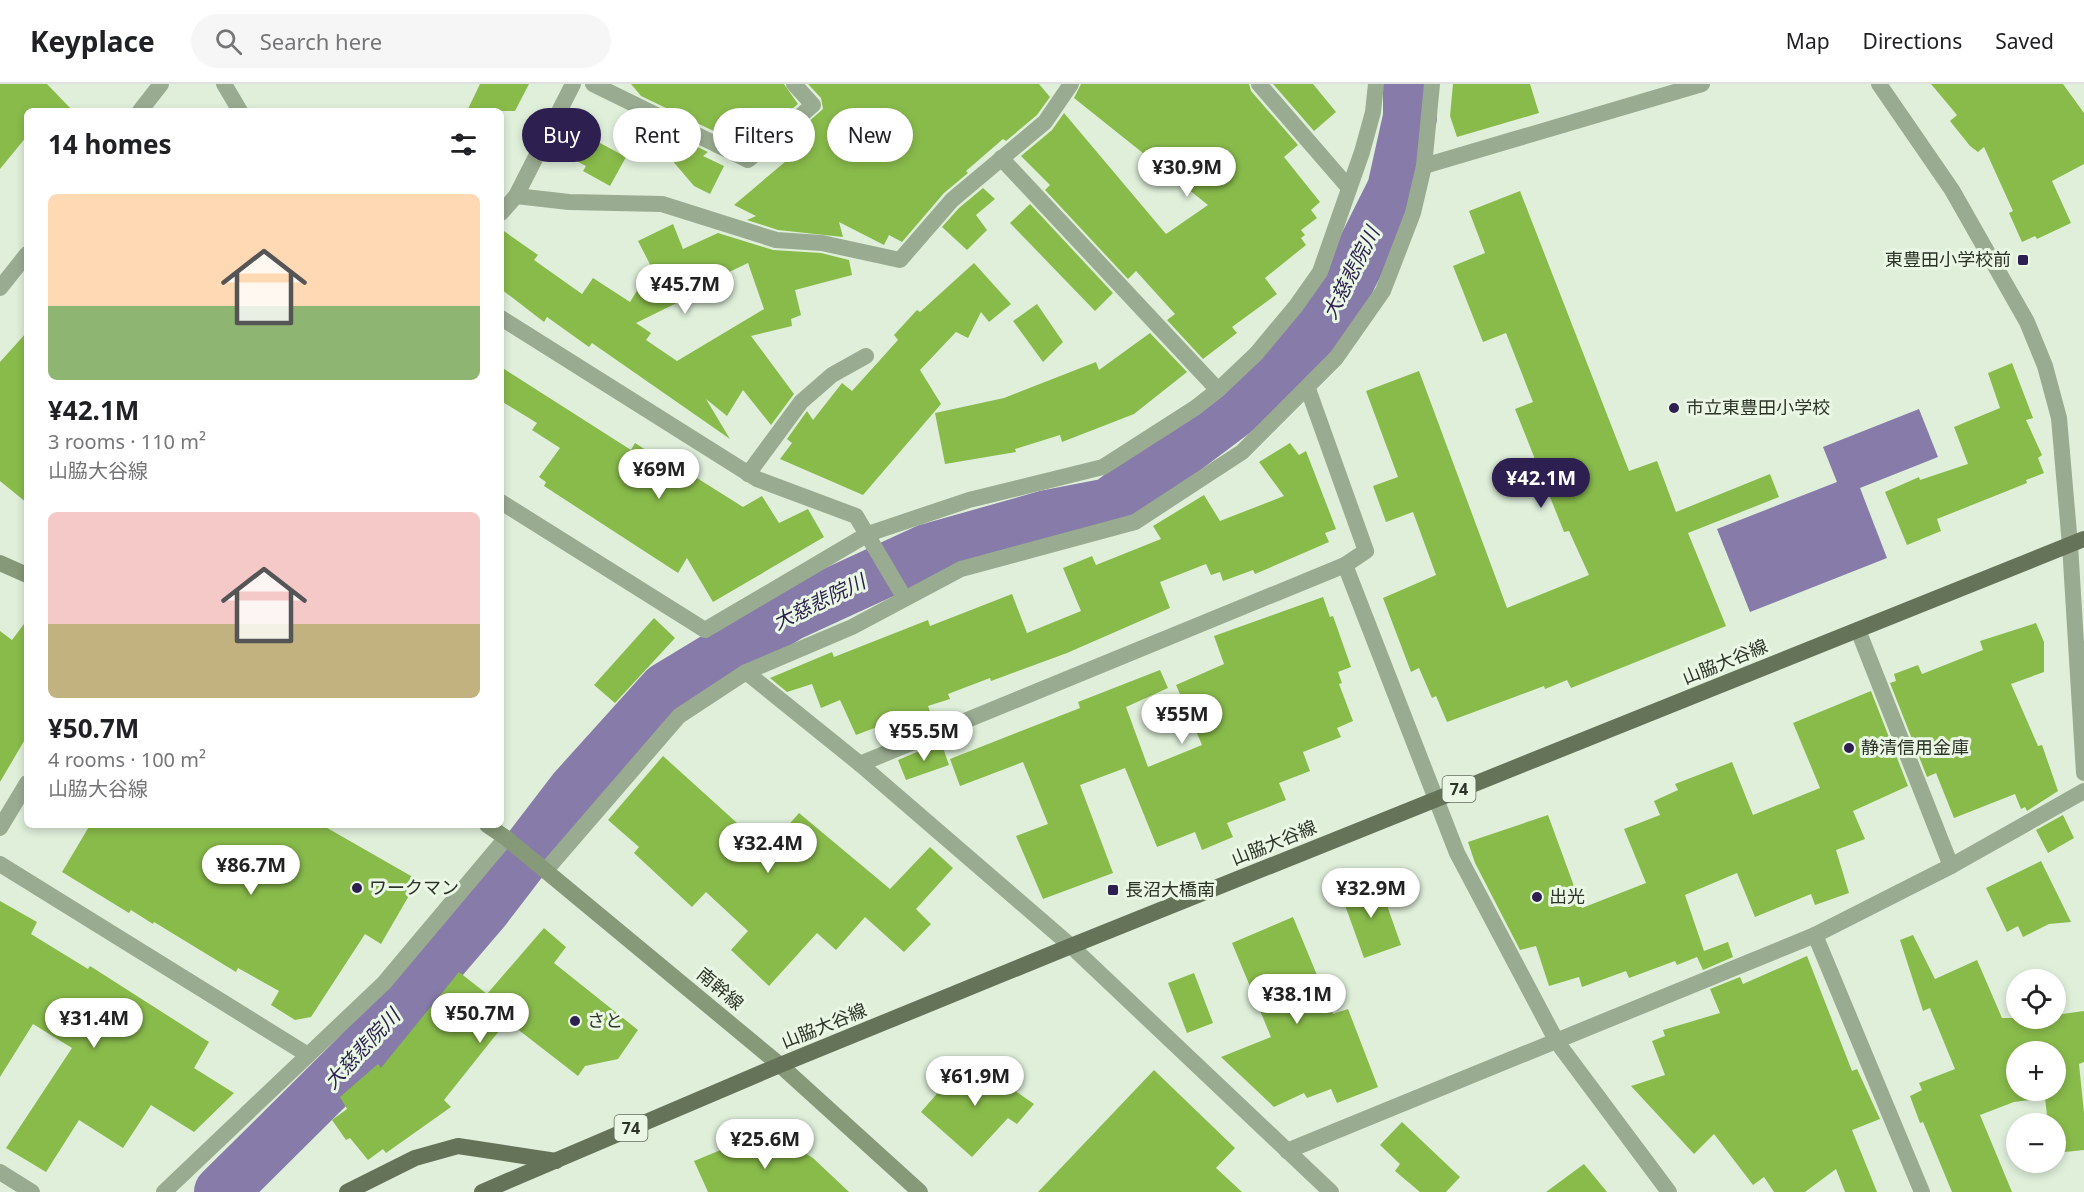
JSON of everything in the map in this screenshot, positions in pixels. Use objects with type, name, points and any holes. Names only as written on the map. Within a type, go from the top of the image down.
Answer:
[{"type":"main road","name":"山脇大谷線","points":[[482,1192],[513,1185],[556,1161],[780,1065],[1071,946],[2077,542]]},
{"type":"main road","points":[[0,563],[24,574]]},
{"type":"main road","name":"南幹線","points":[[491,828],[546,870],[780,1065],[920,1192]]},
{"type":"main road","points":[[347,1192],[415,1158],[458,1146],[556,1161]]},
{"type":"street","points":[[142,108],[161,84]]},
{"type":"street","points":[[224,84],[238,108]]},
{"type":"street","points":[[504,210],[516,196],[573,84]]},
{"type":"street","points":[[593,84],[748,160],[813,105],[794,84]]},
{"type":"street","points":[[516,196],[569,202],[662,204],[776,240],[822,243],[900,260],[952,200],[1045,122],[1071,84]]},
{"type":"street","points":[[1258,84],[1349,188]]},
{"type":"street","points":[[504,504],[705,630],[868,534],[969,500],[1103,467],[1195,408],[1218,390],[1256,354],[1296,306],[1320,272],[1373,112],[1376,84]]},
{"type":"street","points":[[546,870],[679,716],[746,672],[852,627],[904,597],[961,569],[1135,522],[1242,452],[1308,389],[1336,358],[1383,291],[1413,213],[1425,166],[1432,84]]},
{"type":"street","points":[[1425,166],[1702,84]]},
{"type":"street","points":[[1880,84],[1952,190],[2027,322],[2045,366],[2059,418],[2077,542],[2084,773]]},
{"type":"street","points":[[1001,158],[1218,390]]},
{"type":"street","points":[[0,288],[24,258]]},
{"type":"street","points":[[504,320],[748,474],[856,516],[904,597]]},
{"type":"street","points":[[748,474],[801,402],[832,375],[866,356]]},
{"type":"street","points":[[860,765],[1345,565],[1366,551],[1308,389]]},
{"type":"street","points":[[1345,565],[1434,799],[1457,853],[1557,1042],[1669,1192]]},
{"type":"street","points":[[1858,630],[1951,866]]},
{"type":"street","points":[[746,672],[860,765],[1071,946],[1332,1192]]},
{"type":"street","points":[[0,828],[24,788]]},
{"type":"street","points":[[1287,1151],[1815,935],[1951,866],[2084,791]]},
{"type":"street","points":[[164,1192],[384,983],[506,838]]},
{"type":"street","points":[[0,864],[308,1055]]},
{"type":"street","points":[[1815,935],[1922,1192]]},
{"type":"street","points":[[0,1172],[32,1192]]},
{"type":"shaded area","points":[[1919,409],[1938,457],[1860,488],[1887,558],[1750,612],[1717,529],[1837,482],[1823,447]]},
{"type":"building","points":[[0,84],[47,84],[70,108],[24,108],[24,140],[0,169]]},
{"type":"building","points":[[480,84],[529,84],[515,111],[504,111],[504,108],[468,108]]},
{"type":"building","points":[[631,84],[784,84],[798,104],[793,108],[713,108],[713,131],[701,125],[701,108],[666,108],[641,96]]},
{"type":"building","points":[[808,84],[1039,84],[1050,97],[1037,115],[1006,141],[1003,139],[966,171],[968,173],[944,193],[902,242],[889,235],[884,245],[839,222],[843,237],[778,230],[747,220],[756,216],[734,205],[785,162],[815,162],[815,116],[823,109],[821,98]]},
{"type":"building","points":[[1081,84],[1249,84],[1251,91],[1298,145],[1284,157],[1320,202],[1311,210],[1317,218],[1301,230],[1305,235],[1301,238],[1306,245],[1265,278],[1277,294],[1232,327],[1237,333],[1203,359],[1167,320],[1175,314],[1136,271],[1128,279],[1045,190],[1050,185],[1021,156],[1052,130],[1064,113],[1166,234],[1208,205],[1074,98]]},
{"type":"building","points":[[1273,84],[1313,84],[1336,112],[1314,131]]},
{"type":"building","points":[[1453,84],[1530,84],[1539,113],[1457,137],[1450,116]]},
{"type":"building","points":[[1931,84],[2063,84],[2084,113],[2084,164],[2052,181],[2071,223],[2037,239],[2035,236],[2022,242],[2009,213],[2013,211],[1984,147],[1978,152],[1970,146],[1950,121],[1957,115]]},
{"type":"building","points":[[601,143],[613,150],[613,162],[623,162],[610,186],[583,171],[586,166],[578,162],[601,162]]},
{"type":"building","points":[[701,149],[708,152],[703,156],[724,166],[710,194],[694,186],[674,162],[701,162]]},
{"type":"building","points":[[983,188],[995,199],[976,215],[987,230],[967,250],[942,227],[959,208]]},
{"type":"building","points":[[1520,191],[1629,471],[1657,461],[1676,512],[1770,474],[1779,497],[1688,533],[1726,626],[1571,688],[1567,680],[1545,689],[1544,686],[1447,722],[1436,696],[1432,698],[1419,668],[1411,672],[1383,598],[1436,575],[1413,512],[1386,522],[1373,486],[1398,477],[1366,391],[1419,371],[1507,608],[1589,575],[1569,531],[1564,532],[1515,409],[1533,402],[1506,333],[1483,342],[1453,266],[1485,253],[1469,211]]},
{"type":"building","points":[[1030,204],[1113,293],[1095,311],[1010,223]]},
{"type":"building","points":[[673,224],[683,249],[718,233],[773,250],[821,253],[849,260],[852,275],[795,290],[801,315],[791,319],[792,326],[751,336],[794,394],[771,425],[743,390],[727,416],[706,399],[730,439],[592,343],[589,347],[547,317],[544,322],[504,291],[504,231],[538,255],[534,260],[582,294],[593,278],[630,302],[643,281],[654,272],[638,241]],"holes":[[[748,263],[764,309],[677,361],[646,340],[651,333],[636,323],[705,289],[702,285]]]},
{"type":"building","points":[[974,263],[1011,304],[989,322],[981,312],[968,338],[956,332],[920,370],[941,404],[863,495],[780,459],[792,443],[787,439],[807,411],[813,420],[842,383],[852,391],[898,340],[894,335],[917,310],[920,312]]},
{"type":"building","points":[[1037,304],[1063,342],[1043,362],[1013,321]]},
{"type":"building","points":[[1150,333],[1187,372],[1134,414],[1062,442],[1060,435],[1015,449],[1016,452],[945,464],[935,413],[1004,398],[1096,362],[1099,370]]},
{"type":"building","points":[[24,335],[24,501],[0,481],[0,362]]},
{"type":"building","points":[[2012,363],[2033,418],[2026,420],[2042,455],[2038,458],[2044,473],[2026,480],[2027,483],[1937,519],[1941,531],[1907,545],[1885,492],[1919,477],[1920,480],[1968,464],[1954,427],[2000,408],[1988,373]]},
{"type":"building","points":[[504,369],[631,450],[635,443],[663,461],[668,453],[692,469],[689,473],[743,507],[762,496],[779,523],[808,509],[824,537],[713,602],[687,558],[678,573],[544,486],[546,482],[539,477],[560,448],[532,430],[537,423],[504,403]]},
{"type":"building","points":[[1290,443],[1299,455],[1306,451],[1336,529],[1325,533],[1329,542],[1255,574],[1253,570],[1223,581],[1220,572],[1211,575],[1206,564],[1160,582],[1170,608],[1067,653],[948,694],[950,699],[928,706],[934,722],[891,740],[885,724],[856,735],[840,700],[821,708],[812,684],[787,692],[770,678],[832,652],[834,657],[928,620],[930,626],[1012,594],[1027,633],[1081,611],[1063,568],[1092,556],[1096,565],[1161,539],[1153,526],[1204,495],[1220,521],[1284,496],[1259,462]]},
{"type":"building","points":[[1323,597],[1330,617],[1333,616],[1351,667],[1338,672],[1342,683],[1339,684],[1353,721],[1337,728],[1341,737],[1303,752],[1310,771],[1279,783],[1286,800],[1227,823],[1233,837],[1202,850],[1195,832],[1157,847],[1125,768],[1080,785],[1113,873],[1043,899],[1016,836],[1048,824],[1023,762],[960,786],[950,759],[1080,708],[1078,702],[1160,670],[1168,688],[1126,707],[1148,767],[1202,745],[1176,685],[1224,664],[1214,636]]},
{"type":"building","points":[[654,618],[675,638],[615,703],[594,685]]},
{"type":"building","points":[[2036,623],[2044,642],[2044,672],[2011,684],[2038,746],[2042,745],[2058,791],[2027,811],[2025,807],[2021,809],[2015,794],[1954,818],[1936,773],[1927,777],[1890,683],[1896,681],[1894,674],[1918,665],[1922,674],[1983,650],[1980,641]]},
{"type":"building","points":[[24,624],[24,741],[0,782],[0,631],[12,640]]},
{"type":"building","points":[[1871,691],[1908,786],[1853,811],[1865,839],[1836,850],[1849,893],[1815,905],[1811,894],[1755,917],[1737,873],[1685,895],[1704,951],[1728,942],[1733,957],[1703,970],[1697,957],[1677,965],[1675,961],[1629,978],[1626,971],[1582,987],[1579,977],[1549,986],[1536,946],[1520,950],[1475,863],[1468,842],[1548,815],[1582,908],[1646,883],[1624,829],[1660,815],[1654,801],[1678,790],[1675,784],[1732,762],[1753,815],[1820,788],[1793,723]]},
{"type":"building","points":[[941,742],[949,765],[906,780],[898,760]]},
{"type":"building","points":[[663,756],[757,841],[761,836],[771,845],[799,813],[890,889],[930,847],[953,868],[916,909],[931,924],[904,952],[865,917],[836,950],[817,933],[769,986],[731,950],[748,931],[706,892],[692,907],[634,853],[639,847],[608,820]]},
{"type":"building","points":[[2063,815],[2074,838],[2048,853],[2036,830]]},
{"type":"building","points":[[88,828],[327,828],[418,880],[381,944],[365,934],[311,1017],[295,1020],[271,1005],[279,991],[238,968],[236,972],[154,922],[153,924],[131,910],[129,913],[62,872]]},
{"type":"building","points":[[2041,861],[2071,922],[2049,924],[2023,937],[2018,926],[2007,932],[1986,888]]},
{"type":"building","points":[[1378,880],[1401,945],[1364,958],[1341,894]]},
{"type":"building","points":[[0,901],[37,922],[31,934],[88,969],[90,966],[209,1042],[194,1068],[234,1093],[194,1132],[151,1105],[123,1148],[79,1120],[46,1172],[6,1148],[72,1048],[33,1024],[0,1077]]},
{"type":"building","points":[[1293,917],[1333,1014],[1348,1009],[1378,1087],[1337,1103],[1331,1089],[1307,1098],[1304,1093],[1274,1107],[1221,1057],[1271,1037],[1232,943]]},
{"type":"building","points":[[544,928],[566,947],[554,963],[638,1030],[618,1059],[585,1066],[578,1076],[507,1021],[444,1100],[451,1107],[386,1153],[383,1149],[368,1160],[350,1138],[346,1140],[332,1120],[347,1109],[340,1097],[378,1064],[381,1068],[459,972],[487,994]]},
{"type":"building","points":[[1913,935],[1935,979],[1977,960],[2002,1018],[2006,1018],[2006,1029],[2066,1029],[2066,1013],[2084,1011],[2084,1062],[2079,1064],[2084,1113],[2084,1150],[2066,1152],[2066,1113],[2047,1113],[2045,1101],[2066,1101],[2066,1041],[2006,1041],[2006,1101],[2022,1101],[1980,1115],[2012,1192],[1952,1192],[1910,1096],[1922,1090],[1919,1083],[1955,1069],[1930,1008],[1923,1011],[1900,940]]},
{"type":"building","points":[[1807,956],[1852,1071],[1857,1069],[1880,1119],[1852,1130],[1877,1192],[1845,1192],[1836,1169],[1805,1192],[1774,1192],[1764,1177],[1753,1185],[1714,1134],[1694,1154],[1631,1086],[1665,1075],[1652,1041],[1665,1036],[1663,1030],[1720,1013],[1710,989],[1740,977],[1743,984]]},
{"type":"building","points":[[1194,973],[1213,1023],[1187,1033],[1168,983]]},
{"type":"building","points":[[968,1058],[1034,1104],[1017,1124],[1008,1118],[972,1157],[921,1112]]},
{"type":"building","points":[[1154,1070],[1235,1148],[1216,1168],[1242,1192],[1038,1192]]},
{"type":"building","points":[[1402,1122],[1460,1177],[1446,1192],[1420,1192],[1395,1171],[1400,1164],[1380,1145]]},
{"type":"building","points":[[768,1138],[790,1144],[813,1158],[849,1192],[708,1192],[694,1161],[745,1140]]},
{"type":"building","points":[[1584,1164],[1607,1192],[1546,1192]]},
{"type":"waterway","name":"大慈悲院川","points":[[221,1192],[358,1056],[483,910],[575,790],[666,689],[790,614],[927,551],[1047,517],[1109,505],[1278,378],[1329,319],[1394,189],[1410,117],[1410,84]]},
{"type":"place","name":"東豊田小学校前","points":[[2023,260]]},
{"type":"place","name":"市立東豊田小学校","points":[[1674,408]]},
{"type":"place","name":"静清信用金庫","points":[[1849,748]]},
{"type":"place","name":"ワークマン","points":[[357,888]]},
{"type":"place","name":"長沼大橋南","points":[[1113,890]]},
{"type":"place","name":"出光","points":[[1537,897]]},
{"type":"place","name":"さと","points":[[575,1021]]}]
